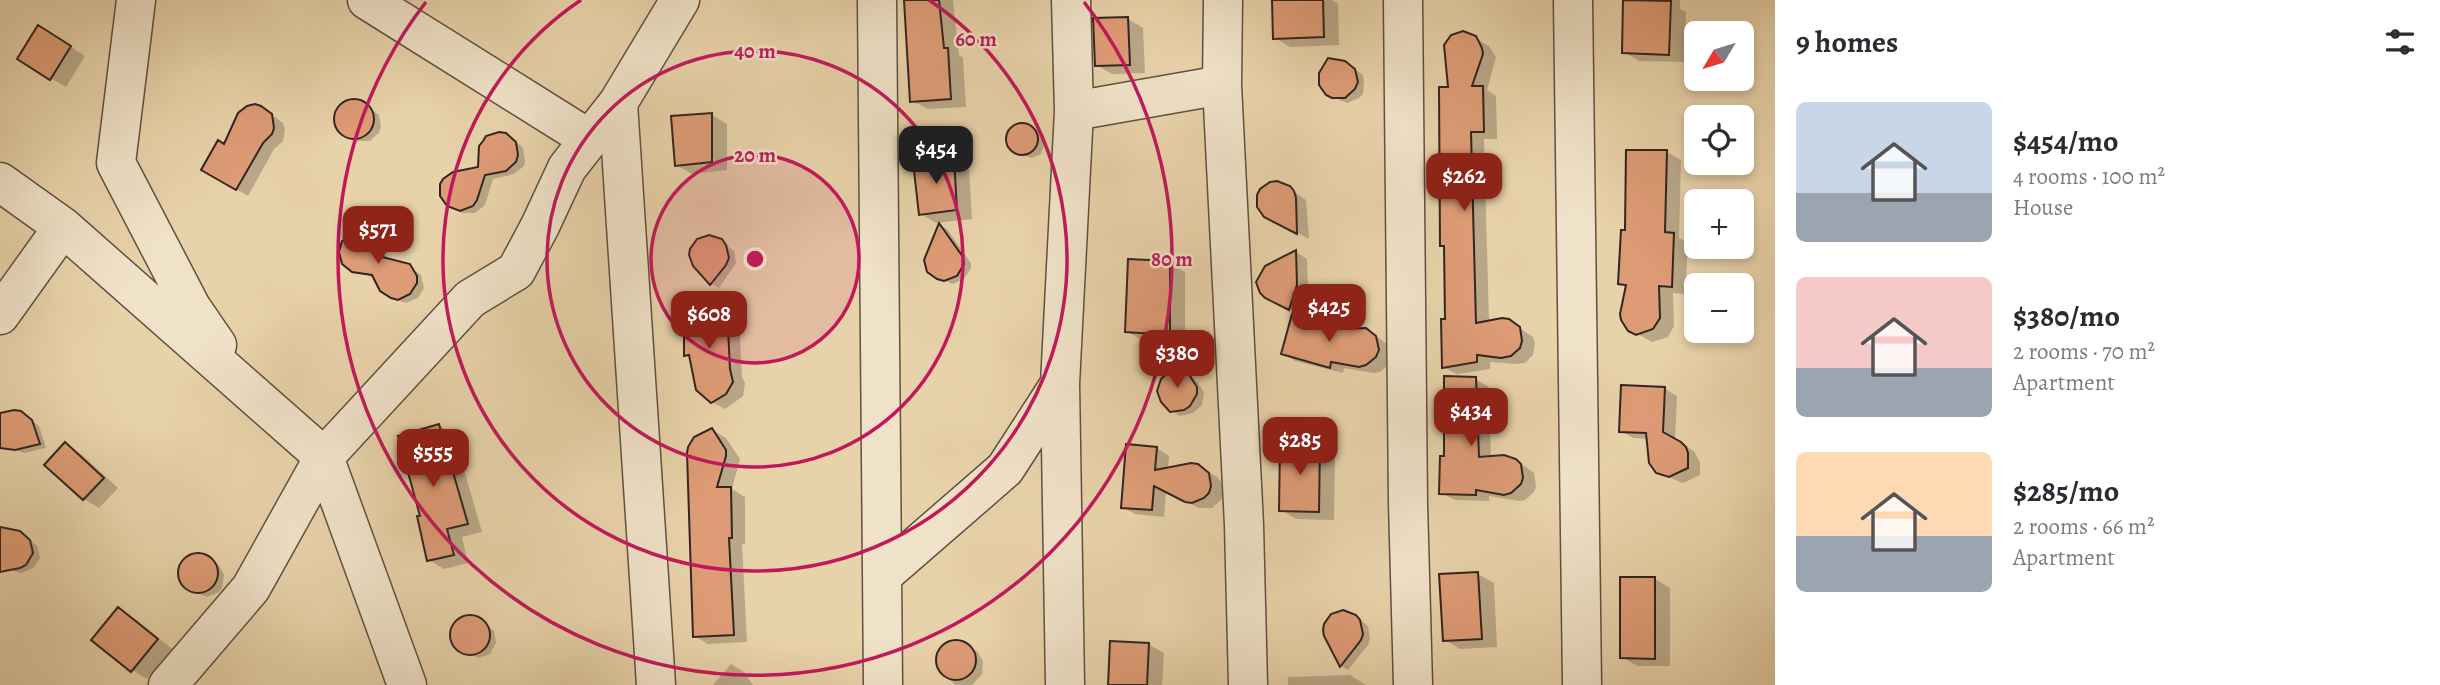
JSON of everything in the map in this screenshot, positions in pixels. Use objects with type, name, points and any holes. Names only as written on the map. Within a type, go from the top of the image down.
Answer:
[{"type":"street","points":[[136,0],[116,163],[191,307],[250,392]]},
{"type":"street","points":[[367,0],[589,139]]},
{"type":"street","points":[[168,685],[251,587],[324,457],[470,299],[516,271],[567,168],[618,103],[680,0]]},
{"type":"street","points":[[877,0],[883,685]]},
{"type":"street","points":[[1065,685],[1060,384],[1074,111],[1071,0]]},
{"type":"street","points":[[1223,0],[1222,85],[1244,525],[1248,685]]},
{"type":"street","points":[[1403,0],[1408,503],[1413,685]]},
{"type":"street","points":[[1573,0],[1582,685]]},
{"type":"street","points":[[1074,111],[1222,85]]},
{"type":"street","points":[[618,103],[656,685]]},
{"type":"street","points":[[0,183],[63,227],[324,457],[407,685]]},
{"type":"street","points":[[0,315],[63,227]]},
{"type":"street","points":[[883,575],[1005,469],[1060,384]]},
{"type":"building","points":[[904,0],[939,0],[944,48],[948,48],[951,99],[910,102]]},
{"type":"building","points":[[1272,0],[1323,0],[1324,37],[1273,39]]},
{"type":"building","points":[[1623,0],[1671,1],[1669,55],[1622,53]]},
{"type":"building","points":[[1128,17],[1130,65],[1095,66],[1093,18]]},
{"type":"building","points":[[38,25],[71,46],[50,80],[17,59]]},
{"type":"building","points":[[1463,31],[1476,36],[1483,54],[1472,86],[1483,86],[1484,132],[1471,132],[1476,323],[1509,319],[1520,327],[1522,341],[1520,348],[1511,356],[1501,358],[1477,355],[1477,362],[1442,368],[1441,319],[1445,319],[1444,246],[1440,246],[1439,87],[1448,87],[1444,45],[1451,35]]},
{"type":"building","points":[[1328,58],[1345,61],[1355,69],[1358,82],[1345,98],[1326,95],[1319,85],[1319,73]]},
{"type":"building","points":[[354,99],[368,105],[374,119],[368,133],[354,139],[340,133],[334,119],[340,105]]},
{"type":"building","points":[[255,104],[272,114],[274,128],[236,190],[201,170],[218,140],[224,144],[238,113]]},
{"type":"building","points":[[712,113],[712,162],[675,166],[671,116]]},
{"type":"building","points":[[1022,123],[1033,128],[1038,139],[1033,150],[1022,155],[1011,150],[1006,139],[1011,128]]},
{"type":"building","points":[[506,133],[516,142],[516,162],[506,171],[485,175],[473,206],[460,211],[447,206],[440,196],[443,179],[453,172],[478,167],[479,146],[486,136]]},
{"type":"building","points":[[1626,150],[1667,150],[1665,232],[1674,233],[1672,287],[1659,286],[1660,318],[1653,329],[1636,335],[1628,331],[1621,320],[1626,285],[1618,284],[1621,230],[1625,230]]},
{"type":"building","points":[[954,158],[957,210],[919,215],[913,162]]},
{"type":"building","points":[[1277,181],[1290,186],[1294,191],[1297,234],[1264,217],[1257,207],[1260,189]]},
{"type":"building","points":[[939,223],[963,257],[964,264],[957,276],[944,281],[927,272],[924,260]]},
{"type":"building","points":[[359,233],[372,237],[382,257],[410,264],[417,276],[417,283],[410,294],[398,300],[391,298],[380,291],[372,275],[352,272],[342,264],[339,252],[342,241]]},
{"type":"building","points":[[709,235],[722,239],[729,258],[710,285],[693,266],[689,255],[697,239]]},
{"type":"building","points":[[1296,250],[1297,285],[1289,310],[1265,298],[1256,282],[1265,266]]},
{"type":"building","points":[[1128,259],[1170,261],[1170,335],[1125,332]]},
{"type":"building","points":[[727,307],[733,382],[726,394],[711,403],[696,390],[689,355],[684,356],[684,310]]},
{"type":"building","points":[[1292,314],[1346,329],[1366,328],[1376,336],[1379,350],[1376,357],[1359,367],[1331,362],[1330,368],[1281,354]]},
{"type":"building","points":[[1174,366],[1190,376],[1197,387],[1197,394],[1190,406],[1184,410],[1170,412],[1161,402],[1157,391],[1161,379]]},
{"type":"building","points":[[1444,376],[1476,377],[1479,457],[1504,455],[1521,464],[1521,484],[1511,493],[1504,495],[1476,490],[1476,495],[1439,494],[1440,456],[1444,456]]},
{"type":"building","points":[[1621,385],[1665,387],[1663,432],[1686,447],[1688,468],[1669,477],[1656,473],[1649,463],[1646,433],[1619,432]]},
{"type":"building","points":[[21,411],[32,420],[40,444],[15,450],[0,448],[0,413]]},
{"type":"building","points":[[439,424],[468,524],[447,529],[454,555],[427,561],[417,516],[420,516],[398,436]]},
{"type":"building","points":[[712,428],[726,450],[717,487],[731,487],[732,538],[729,538],[734,635],[693,637],[687,453],[694,437]]},
{"type":"building","points":[[65,442],[104,478],[83,500],[44,465]]},
{"type":"building","points":[[1280,443],[1320,443],[1319,512],[1279,511]]},
{"type":"building","points":[[1126,444],[1157,447],[1155,470],[1198,464],[1209,473],[1209,493],[1192,503],[1154,486],[1152,510],[1121,508]]},
{"type":"building","points":[[0,527],[20,531],[30,540],[33,553],[26,565],[0,572]]},
{"type":"building","points":[[198,553],[212,559],[218,573],[212,587],[198,593],[184,587],[178,573],[184,559]]},
{"type":"building","points":[[1478,572],[1482,639],[1443,641],[1439,574]]},
{"type":"building","points":[[1620,577],[1655,577],[1655,659],[1620,658]]},
{"type":"building","points":[[118,607],[158,639],[131,672],[91,640]]},
{"type":"building","points":[[1343,610],[1356,615],[1363,634],[1340,667],[1323,630],[1331,614]]},
{"type":"building","points":[[470,615],[484,621],[490,635],[484,649],[470,655],[456,649],[450,635],[456,621]]},
{"type":"building","points":[[956,640],[970,646],[976,660],[970,674],[956,680],[942,674],[936,660],[942,646]]},
{"type":"building","points":[[1110,641],[1149,643],[1147,685],[1108,685]]}]
